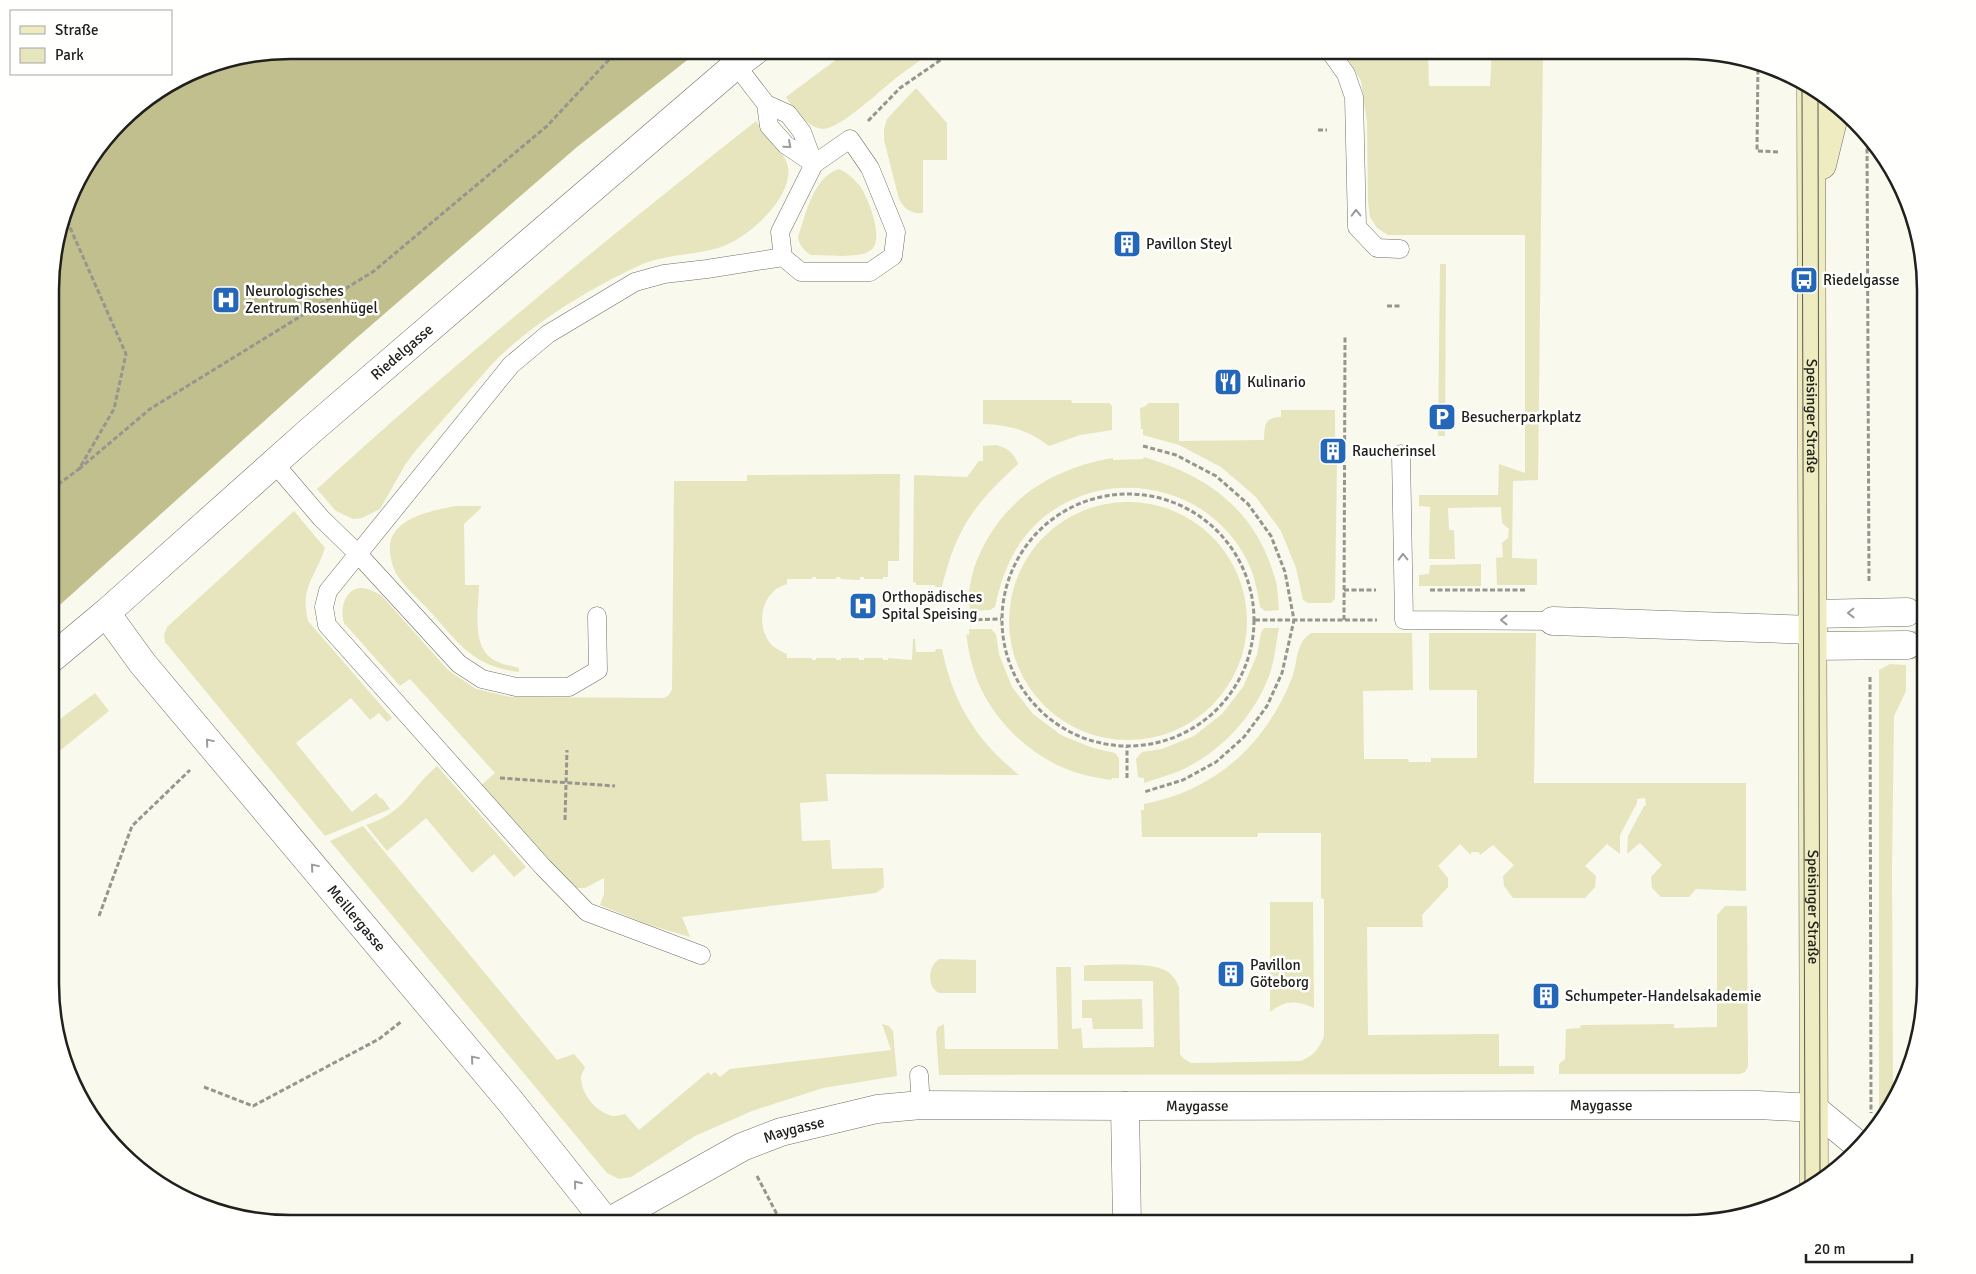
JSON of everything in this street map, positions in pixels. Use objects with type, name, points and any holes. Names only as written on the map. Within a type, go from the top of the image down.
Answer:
[{"type":"main road","name":"Speisinger Straße","points":[[1811,96],[1813,203],[1814,1176]]},
{"type":"main road","name":"Speisinger Straße","points":[[1813,203],[1835,113]]},
{"type":"street","name":"Riedelgasse","points":[[59,652],[106,613],[317,425],[745,59]]},
{"type":"street","points":[[1813,630],[1907,612]]},
{"type":"street","name":"Meillergasse","points":[[106,613],[144,664],[522,1116],[600,1215]]},
{"type":"street","points":[[1553,621],[1813,630],[1907,645]]},
{"type":"street","name":"Maygasse","points":[[621,1215],[742,1148],[781,1132],[877,1109],[921,1105],[1758,1104],[1814,1108]]},
{"type":"street","points":[[1125,1106],[1127,1215]]},
{"type":"street","points":[[1814,1108],[1855,1142]]},
{"type":"lane","points":[[746,59],[766,104],[769,126],[786,145],[814,164]]},
{"type":"lane","points":[[1335,59],[1346,74],[1354,97],[1357,227],[1377,248],[1400,249]]},
{"type":"lane","name":"Speisinger Straße","points":[[1818,101],[1819,177]]},
{"type":"lane","points":[[850,139],[870,168],[896,232],[893,256],[870,272],[800,272],[783,257],[780,232],[814,164],[850,139]]},
{"type":"lane","points":[[701,956],[588,912],[543,867],[327,625],[324,607],[328,591],[511,365],[548,334],[635,282],[664,274],[783,257]]},
{"type":"lane","points":[[1401,454],[1404,620],[1553,621]]},
{"type":"lane","points":[[275,464],[321,518],[358,554],[459,664],[482,679],[516,687],[569,687],[598,670],[597,616]]},
{"type":"lane","points":[[919,1075],[921,1105]]},
{"type":"path","points":[[59,484],[150,409],[374,271],[547,126],[610,59]]},
{"type":"path","points":[[850,139],[900,88],[942,59]]},
{"type":"path","points":[[1758,70],[1757,151],[1788,152]]},
{"type":"path","points":[[69,224],[126,354],[114,409],[79,469]]},
{"type":"path","points":[[1388,306],[1401,306]]},
{"type":"path","points":[[1344,620],[1345,337]]},
{"type":"path","points":[[1144,446],[1176,455],[1216,476],[1248,504],[1271,536],[1285,572],[1294,620],[1282,673],[1267,706],[1244,737],[1216,762],[1182,780],[1144,792]]},
{"type":"path","points":[[1129,494],[1162,498],[1192,511],[1218,531],[1238,557],[1250,587],[1255,620],[1250,653],[1238,684],[1217,710],[1191,730],[1160,743],[1127,747],[1094,742],[1071,733],[1064,730],[1037,709],[1018,683],[1005,652],[1001,619],[1006,587],[1019,557],[1039,531],[1065,511],[1096,498],[1129,494]]},
{"type":"path","points":[[1344,590],[1526,590]]},
{"type":"path","points":[[970,620],[1001,619]]},
{"type":"path","points":[[1255,620],[1404,620]]},
{"type":"path","points":[[1127,747],[1127,778]]},
{"type":"path","points":[[99,916],[132,826],[192,768],[216,750]]},
{"type":"path","points":[[565,820],[567,750]]},
{"type":"path","points":[[468,783],[486,777],[614,786]]},
{"type":"path","points":[[204,1087],[253,1106],[379,1039],[427,1002]]},
{"type":"path","points":[[755,1173],[777,1215]]},
{"type":"green space","points":[[837,59],[923,59],[901,74],[850,116],[840,123],[823,129],[817,128],[801,117],[786,97]]},
{"type":"green space","points":[[1348,59],[1428,59],[1429,86],[1490,86],[1492,59],[1543,59],[1538,480],[1513,481],[1512,558],[1537,559],[1537,585],[1497,585],[1496,558],[1503,557],[1502,543],[1508,538],[1509,529],[1502,523],[1501,507],[1448,508],[1449,530],[1454,530],[1455,559],[1429,559],[1430,507],[1419,506],[1419,495],[1498,495],[1499,464],[1525,473],[1525,235],[1388,235],[1377,228],[1370,217],[1368,201],[1367,122],[1361,81]]},
{"type":"green space","points":[[916,88],[947,123],[947,160],[923,160],[923,213],[915,213],[908,210],[899,199],[884,140],[884,129],[887,119]]},
{"type":"green space","points":[[756,121],[783,155],[788,167],[788,179],[775,205],[754,227],[729,244],[718,248],[644,263],[597,287],[541,322],[507,349],[493,363],[416,450],[405,465],[380,509],[362,518],[353,519],[336,511],[317,489],[478,347]]},
{"type":"green space","points":[[839,169],[858,183],[867,200],[876,228],[875,245],[871,250],[859,255],[811,255],[802,248],[798,237],[804,218],[817,188],[830,173]]},
{"type":"green space","points":[[1440,264],[1446,264],[1445,436],[1438,436]]},
{"type":"green space","points":[[983,400],[1071,400],[1072,403],[1109,403],[1112,406],[1112,430],[1080,435],[1049,446],[1034,436],[1018,429],[983,424]]},
{"type":"green space","points":[[1149,403],[1179,403],[1179,441],[1264,440],[1266,424],[1271,419],[1281,417],[1281,410],[1335,410],[1335,437],[1326,438],[1326,464],[1337,464],[1335,599],[1331,603],[1308,603],[1303,600],[1296,568],[1281,531],[1256,497],[1221,467],[1179,445],[1143,435],[1140,408]]},
{"type":"green space","points":[[996,445],[1010,451],[1018,464],[978,505],[969,519],[954,549],[942,587],[916,585],[913,582],[914,475],[967,477],[979,461],[983,461],[983,446]]},
{"type":"green space","points":[[1144,457],[1188,474],[1208,485],[1226,498],[1241,514],[1254,531],[1265,552],[1275,579],[1279,610],[1265,611],[1260,607],[1254,579],[1243,553],[1224,528],[1201,509],[1174,496],[1145,489],[1116,488],[1086,494],[1059,507],[1034,526],[1019,544],[1008,564],[995,607],[990,610],[970,611],[969,602],[967,602],[971,581],[974,568],[984,545],[996,525],[1027,493],[1046,481],[1089,463],[1113,458],[1113,460],[1143,459]]},
{"type":"green space","points":[[900,474],[899,561],[888,561],[888,577],[883,577],[883,579],[864,579],[864,577],[860,577],[860,580],[841,579],[840,577],[836,577],[836,579],[816,579],[816,577],[812,577],[812,579],[787,579],[787,584],[774,591],[768,597],[765,604],[762,619],[765,633],[773,646],[787,654],[787,658],[812,658],[812,660],[816,660],[816,658],[836,658],[836,660],[841,660],[841,658],[859,658],[859,660],[864,660],[864,658],[883,658],[883,660],[888,660],[888,658],[912,660],[913,639],[915,639],[916,652],[935,652],[936,649],[942,649],[953,687],[968,719],[990,748],[1019,775],[826,774],[828,801],[800,803],[802,841],[830,840],[832,869],[883,868],[884,887],[876,893],[682,917],[690,937],[649,925],[600,905],[604,894],[604,878],[585,888],[572,888],[479,787],[495,773],[410,679],[400,686],[344,623],[343,606],[347,596],[355,589],[371,590],[381,595],[448,670],[476,689],[511,697],[664,698],[669,695],[672,689],[674,481],[747,481],[747,475]]},
{"type":"green space","points":[[1128,502],[1151,504],[1173,511],[1194,522],[1212,537],[1227,555],[1238,576],[1245,598],[1247,621],[1245,644],[1238,666],[1227,687],[1212,705],[1194,720],[1173,731],[1151,738],[1128,740],[1105,738],[1083,731],[1062,720],[1044,705],[1029,687],[1018,666],[1011,644],[1009,621],[1011,598],[1018,576],[1029,555],[1044,537],[1062,522],[1083,511],[1105,504]]},
{"type":"green space","points":[[456,506],[481,506],[464,524],[465,585],[479,585],[478,627],[482,647],[496,661],[519,668],[519,672],[489,664],[467,651],[406,586],[397,575],[393,566],[390,553],[391,541],[395,532],[402,525],[423,514]]},
{"type":"green space","points":[[294,511],[325,548],[307,591],[306,609],[308,621],[392,718],[387,722],[379,713],[370,720],[351,698],[296,743],[352,812],[376,793],[390,809],[325,836],[165,642],[164,635],[167,627]]},
{"type":"green space","points":[[1481,564],[1481,586],[1419,586],[1419,575],[1429,574],[1430,565]]},
{"type":"green space","points":[[1264,628],[1279,628],[1274,660],[1265,686],[1246,717],[1235,731],[1208,755],[1177,772],[1144,783],[1144,778],[1138,777],[1136,759],[1142,752],[1162,749],[1194,736],[1222,714],[1243,687],[1257,655],[1261,633]]},
{"type":"green space","points":[[969,629],[991,629],[996,634],[999,654],[1012,687],[1033,714],[1061,735],[1093,748],[1115,753],[1119,758],[1119,778],[1112,778],[1111,780],[1092,777],[1062,767],[1045,758],[1013,733],[987,701],[978,683],[971,661],[966,634],[969,635]]},
{"type":"green space","points":[[1311,633],[1412,633],[1413,690],[1363,691],[1364,759],[1408,759],[1409,762],[1431,762],[1431,758],[1477,758],[1477,690],[1429,690],[1429,633],[1536,633],[1534,783],[1746,783],[1746,891],[1696,889],[1689,897],[1661,897],[1652,888],[1651,877],[1662,865],[1640,843],[1627,854],[1628,836],[1646,805],[1645,798],[1637,799],[1637,803],[1620,835],[1620,854],[1607,844],[1585,866],[1596,876],[1595,887],[1585,898],[1513,898],[1504,886],[1503,876],[1514,865],[1493,845],[1480,855],[1479,852],[1471,852],[1471,855],[1460,844],[1438,866],[1448,878],[1448,887],[1422,915],[1423,927],[1367,927],[1368,1035],[1499,1034],[1499,1066],[1534,1066],[1534,1074],[939,1075],[936,1032],[938,1027],[944,1024],[945,1049],[1058,1049],[1056,967],[1071,967],[1072,1029],[1081,1028],[1083,1048],[1154,1047],[1153,981],[1084,981],[1084,966],[1127,964],[1158,967],[1172,975],[1179,987],[1180,1054],[1191,1063],[1301,1061],[1316,1051],[1324,1036],[1324,899],[1321,898],[1321,833],[1258,833],[1257,837],[1142,837],[1141,810],[1144,810],[1144,804],[1194,788],[1215,776],[1235,761],[1252,744],[1268,724],[1281,702],[1292,678],[1302,642]]},
{"type":"green space","points":[[1890,664],[1906,665],[1906,691],[1894,716],[1892,867],[1894,1085],[1879,1110],[1879,670]]},
{"type":"green space","points":[[95,693],[109,711],[59,751],[59,720]]},
{"type":"green space","points":[[437,766],[526,867],[514,877],[494,854],[472,873],[426,818],[387,851],[366,825],[390,814],[406,800]]},
{"type":"green space","points":[[363,826],[557,1060],[574,1054],[585,1067],[581,1077],[582,1084],[591,1102],[607,1114],[613,1116],[625,1114],[639,1130],[708,1072],[711,1075],[715,1072],[720,1077],[730,1069],[891,1050],[882,1024],[889,1026],[893,1031],[897,1076],[823,1088],[752,1111],[695,1136],[631,1177],[619,1179],[607,1173],[330,841]]},
{"type":"green space","points":[[1270,902],[1313,902],[1314,1008],[1291,1002],[1281,1005],[1270,1012]]},
{"type":"green space","points":[[1725,906],[1747,906],[1748,1067],[1745,1072],[1740,1074],[1559,1074],[1559,1064],[1565,1059],[1566,1029],[1580,1028],[1581,1025],[1674,1024],[1674,1028],[1717,1027],[1717,915]]},
{"type":"green space","points":[[940,959],[976,960],[976,993],[939,993],[935,990],[930,976],[933,966]]},
{"type":"green space","points":[[1142,999],[1143,1029],[1093,1029],[1092,1018],[1082,1018],[1082,1000]]},
{"type":"shaded area","name":"Neurologisches Zentrum Rosenhügel","points":[[275,59],[689,59],[577,147],[353,341],[59,606],[59,275],[63,245],[76,202],[90,174],[126,126],[174,90],[202,76],[245,63]]},
{"type":"tunnel","points":[[1907,645],[1917,645]]},
{"type":"tram line","points":[[1802,90],[1805,1182]]},
{"type":"tram line","points":[[1818,101],[1820,1172]]},
{"type":"place","name":"Pavillon Steyl","points":[[1127,244]]},
{"type":"place","name":"Riedelgasse","points":[[1804,280]]},
{"type":"place","name":"Neurologisches Zentrum Rosenhügel","points":[[226,300]]},
{"type":"place","name":"Kulinario","points":[[1228,382]]},
{"type":"place","name":"Besucherparkplatz","points":[[1442,417]]},
{"type":"place","name":"Raucherinsel","points":[[1333,451]]},
{"type":"place","name":"Orthopädisches Spital Speising","points":[[863,606]]},
{"type":"place","name":"Pavillon Göteborg","points":[[1231,974]]},
{"type":"place","name":"Schumpeter-Handelsakademie","points":[[1546,996]]}]
